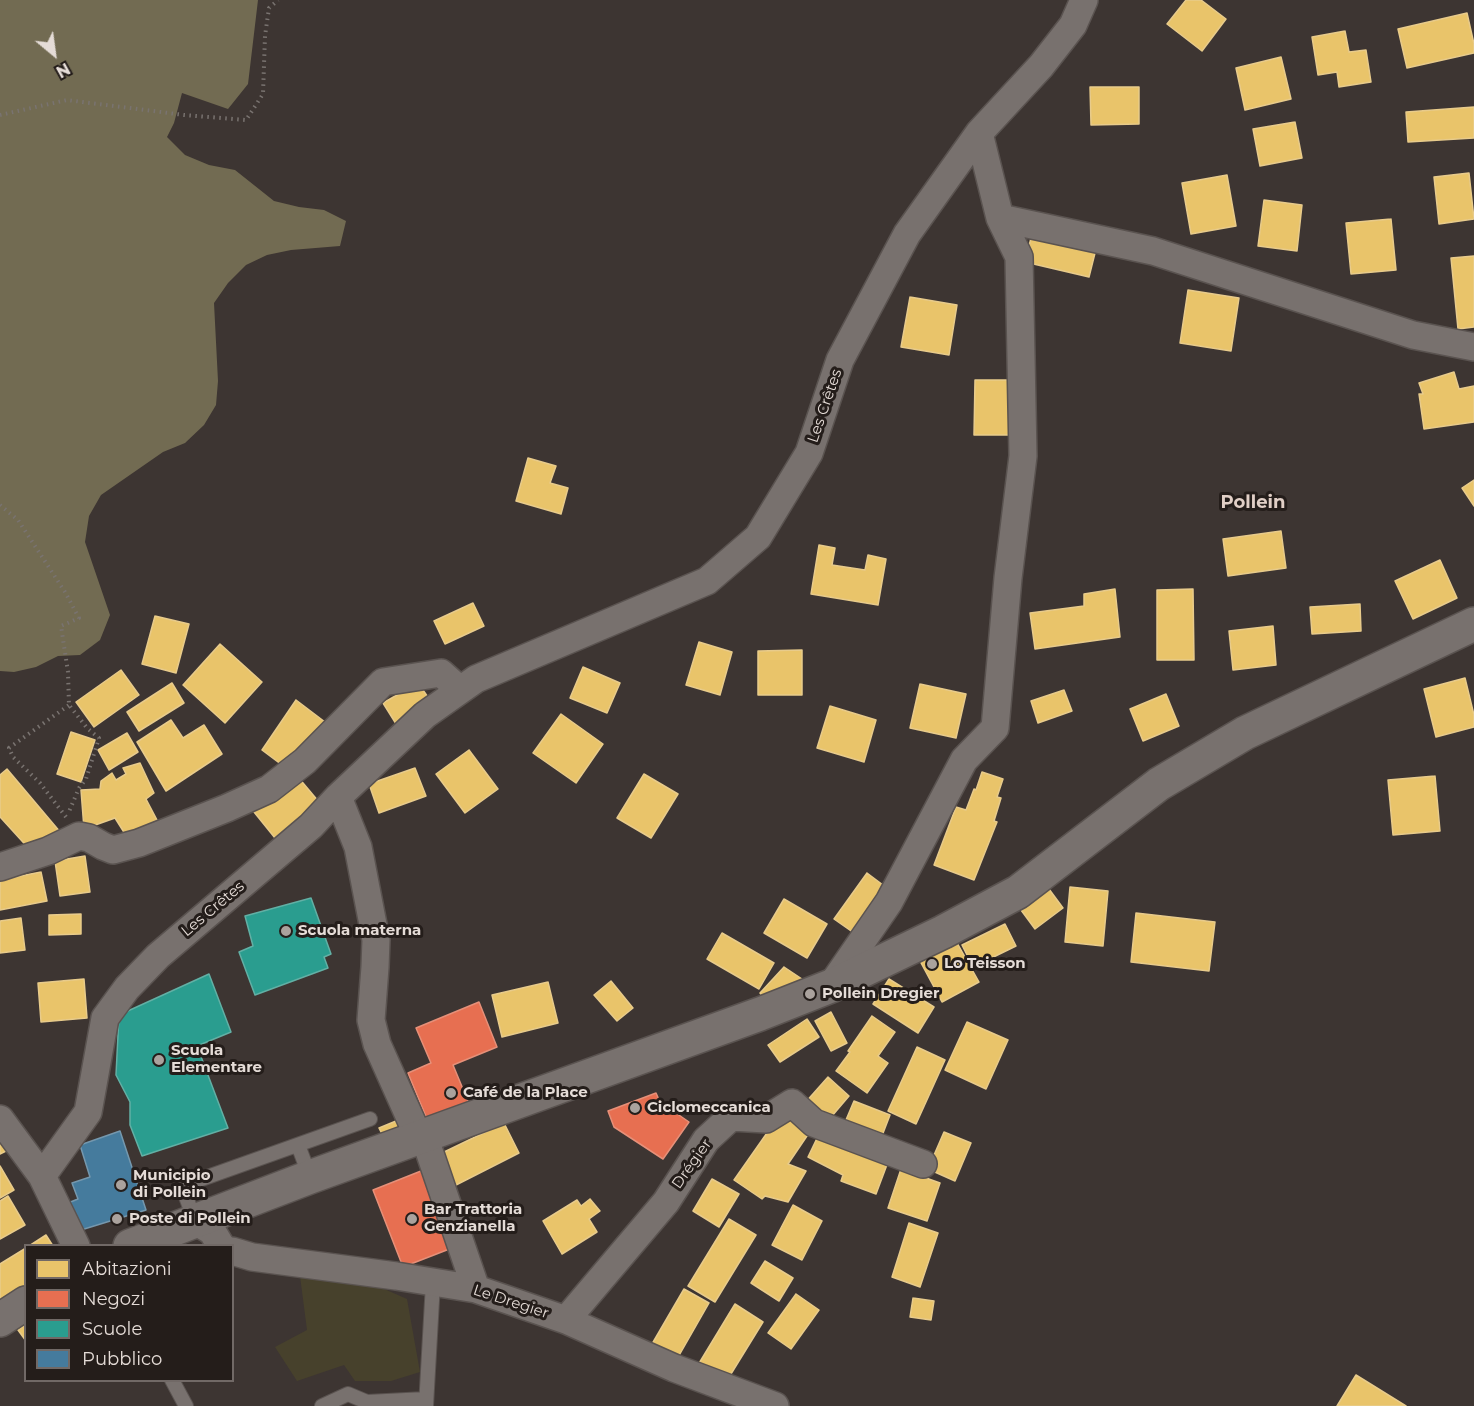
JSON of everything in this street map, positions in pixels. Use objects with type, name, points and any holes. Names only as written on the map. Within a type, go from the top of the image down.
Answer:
[{"type":"main road","points":[[133,1244],[831,986],[944,932],[1018,892],[1159,784],[1245,732],[1474,624]]},
{"type":"main road","points":[[0,1320],[24,1304]]},
{"type":"street","name":"Les Crêtes","points":[[42,1176],[88,1112],[105,1018],[127,988],[158,956],[311,826],[338,797],[425,715],[476,679],[707,581],[758,537],[809,453],[840,360],[907,234],[979,133],[1048,58],[1073,25],[1084,0]]},
{"type":"street","points":[[831,986],[889,902],[964,760],[995,728],[1008,578],[1023,456],[1019,257],[1000,218],[979,133]]},
{"type":"street","points":[[1000,218],[1153,251],[1413,335],[1474,347]]},
{"type":"street","points":[[0,867],[48,851],[79,836],[89,838],[113,850],[140,843],[269,789],[305,761],[383,682],[441,673],[460,690]]},
{"type":"street","points":[[338,797],[358,847],[376,940],[371,1020],[377,1044],[422,1137],[476,1289]]},
{"type":"street","name":"Drégier","points":[[566,1320],[666,1202],[706,1140],[731,1117],[766,1119],[792,1103],[814,1123],[923,1164]]},
{"type":"street","points":[[0,1119],[42,1176],[76,1244]]},
{"type":"street","points":[[195,1221],[212,1231],[219,1244]]},
{"type":"street","name":"Le Dregier","points":[[234,1252],[252,1257],[476,1289],[566,1320],[674,1368],[775,1406]]},
{"type":"lane","points":[[195,1221],[182,1186],[370,1119]]},
{"type":"lane","points":[[298,1145],[310,1177]]},
{"type":"lane","points":[[322,1406],[348,1394],[367,1402],[426,1402],[433,1283]]},
{"type":"lane","points":[[173,1382],[186,1406]]},
{"type":"path","points":[[0,115],[67,100],[184,115],[246,120],[263,94],[265,36],[269,8],[279,0]]},
{"type":"path","points":[[0,505],[18,520],[65,592],[79,618],[61,626],[68,672],[69,705],[87,728],[99,738],[87,779],[79,788],[67,817],[40,783],[13,757],[9,748],[69,705]]},
{"type":"shaded area","points":[[0,0],[258,0],[248,84],[228,109],[182,93],[174,123],[167,137],[185,155],[209,165],[235,170],[274,201],[324,210],[346,221],[340,246],[291,250],[267,255],[246,265],[228,283],[214,303],[218,381],[216,405],[204,425],[185,443],[163,452],[101,495],[89,516],[85,542],[110,615],[100,640],[80,655],[58,656],[36,667],[14,672],[0,671]]},
{"type":"shaded area","points":[[300,1276],[382,1288],[407,1299],[420,1372],[391,1381],[355,1381],[344,1365],[297,1381],[275,1347],[307,1330]]},
{"type":"building: Abitazioni","points":[[1186,0],[1201,0],[1226,19],[1202,51],[1167,24]]},
{"type":"building: Abitazioni","points":[[1467,13],[1474,53],[1407,68],[1398,29]]},
{"type":"building: Abitazioni","points":[[1345,31],[1349,52],[1366,50],[1371,82],[1339,87],[1337,72],[1318,75],[1312,37]]},
{"type":"building: Abitazioni","points":[[1281,57],[1291,99],[1245,110],[1236,68]]},
{"type":"building: Abitazioni","points":[[1090,87],[1139,87],[1139,124],[1091,125]]},
{"type":"building: Abitazioni","points":[[1474,107],[1474,138],[1408,142],[1406,112]]},
{"type":"building: Abitazioni","points":[[1295,122],[1302,158],[1260,166],[1253,129]]},
{"type":"building: Abitazioni","points":[[1469,173],[1474,219],[1439,224],[1434,177]]},
{"type":"building: Abitazioni","points":[[1227,175],[1236,226],[1191,234],[1182,183]]},
{"type":"building: Abitazioni","points":[[1264,200],[1302,205],[1297,251],[1258,246]]},
{"type":"building: Abitazioni","points":[[1391,219],[1396,270],[1351,274],[1346,223]]},
{"type":"building: Abitazioni","points":[[1032,234],[1096,249],[1089,277],[1025,262]]},
{"type":"building: Abitazioni","points":[[1474,256],[1474,327],[1458,329],[1451,258]]},
{"type":"building: Abitazioni","points":[[1188,290],[1239,298],[1231,351],[1180,343]]},
{"type":"building: Abitazioni","points":[[910,297],[957,305],[949,355],[901,347]]},
{"type":"building: Abitazioni","points":[[1454,372],[1459,389],[1474,386],[1474,422],[1424,429],[1419,394],[1423,394],[1419,383]]},
{"type":"building: Abitazioni","points":[[975,380],[1010,380],[1009,435],[974,435]]},
{"type":"building: Abitazioni","points":[[528,458],[556,466],[550,483],[568,488],[561,514],[516,501]]},
{"type":"building: Abitazioni","points":[[1474,480],[1474,506],[1462,488]]},
{"type":"building: Abitazioni","points":[[1281,531],[1286,568],[1228,576],[1223,539]]},
{"type":"building: Abitazioni","points":[[819,545],[835,548],[832,565],[865,570],[868,555],[886,559],[878,605],[811,594]]},
{"type":"building: Abitazioni","points":[[1440,560],[1457,598],[1413,619],[1395,581]]},
{"type":"building: Abitazioni","points":[[1115,589],[1120,637],[1035,649],[1030,613],[1084,606],[1084,594]]},
{"type":"building: Abitazioni","points":[[1193,589],[1194,660],[1157,660],[1157,590]]},
{"type":"building: Abitazioni","points":[[473,603],[484,626],[445,644],[434,621]]},
{"type":"building: Abitazioni","points":[[1360,604],[1361,631],[1312,634],[1310,607]]},
{"type":"building: Abitazioni","points":[[155,616],[189,624],[176,673],[142,664]]},
{"type":"building: Abitazioni","points":[[1273,626],[1276,665],[1233,670],[1229,631]]},
{"type":"building: Abitazioni","points":[[699,642],[732,652],[720,695],[686,685]]},
{"type":"building: Abitazioni","points":[[220,644],[262,682],[225,723],[183,685]]},
{"type":"building: Abitazioni","points":[[802,650],[802,695],[758,695],[758,651]]},
{"type":"building: Abitazioni","points":[[583,667],[620,683],[607,713],[570,698]]},
{"type":"building: Abitazioni","points":[[121,670],[139,695],[94,727],[76,702]]},
{"type":"building: Abitazioni","points":[[1465,678],[1474,715],[1474,727],[1436,737],[1424,689]]},
{"type":"building: Abitazioni","points":[[172,683],[184,703],[139,731],[127,712]]},
{"type":"building: Abitazioni","points":[[418,683],[430,700],[398,727],[383,703]]},
{"type":"building: Abitazioni","points":[[920,684],[966,694],[956,738],[910,728]]},
{"type":"building: Abitazioni","points":[[1064,690],[1072,711],[1038,723],[1031,701]]},
{"type":"building: Abitazioni","points":[[1166,694],[1179,726],[1143,741],[1130,709]]},
{"type":"building: Abitazioni","points":[[296,700],[325,722],[286,768],[262,750]]},
{"type":"building: Abitazioni","points":[[830,706],[876,720],[864,762],[817,748]]},
{"type":"building: Abitazioni","points":[[561,714],[603,744],[576,783],[533,753]]},
{"type":"building: Abitazioni","points":[[171,720],[183,738],[204,725],[222,754],[166,791],[137,742]]},
{"type":"building: Abitazioni","points":[[71,732],[95,740],[81,782],[57,774]]},
{"type":"building: Abitazioni","points":[[127,733],[138,752],[109,770],[98,750]]},
{"type":"building: Abitazioni","points":[[469,750],[498,789],[465,813],[436,774]]},
{"type":"building: Abitazioni","points":[[140,763],[154,793],[146,799],[157,820],[127,837],[115,818],[84,829],[81,790],[100,789],[101,781],[112,773],[116,780],[126,774],[123,768]]},
{"type":"building: Abitazioni","points":[[415,768],[426,796],[379,813],[369,784]]},
{"type":"building: Abitazioni","points":[[7,769],[61,833],[32,852],[0,817],[0,775]]},
{"type":"building: Abitazioni","points":[[982,772],[1003,779],[997,797],[1001,798],[994,821],[997,822],[974,880],[934,865],[956,807],[966,810]]},
{"type":"building: Abitazioni","points":[[644,774],[678,794],[651,838],[617,818]]},
{"type":"building: Abitazioni","points":[[1435,776],[1440,831],[1393,835],[1388,780]]},
{"type":"building: Abitazioni","points":[[298,777],[319,802],[275,838],[254,812]]},
{"type":"building: Abitazioni","points":[[85,856],[90,892],[60,896],[55,861]]},
{"type":"building: Abitazioni","points":[[41,872],[47,901],[0,910],[0,880]]},
{"type":"building: Abitazioni","points":[[867,873],[887,888],[854,933],[834,919]]},
{"type":"building: Abitazioni","points":[[1070,887],[1108,891],[1103,946],[1065,942]]},
{"type":"building: Abitazioni","points":[[1049,889],[1063,908],[1035,929],[1021,910]]},
{"type":"building: Abitazioni","points":[[784,899],[827,924],[807,958],[764,933]]},
{"type":"building: Abitazioni","points":[[1136,913],[1215,922],[1209,971],[1131,962]]},
{"type":"building: Abitazioni","points":[[81,914],[81,934],[49,935],[49,915]]},
{"type":"building: Abitazioni","points":[[21,918],[25,950],[0,953],[0,921]]},
{"type":"building: Abitazioni","points":[[1005,924],[1016,946],[973,967],[962,945]]},
{"type":"building: Abitazioni","points":[[722,933],[774,963],[759,989],[707,959]]},
{"type":"building: Abitazioni","points":[[956,941],[979,982],[942,1002],[920,961]]},
{"type":"building: Abitazioni","points":[[784,967],[802,979],[769,1005],[760,993]]},
{"type":"building: Abitazioni","points":[[84,979],[87,1018],[41,1022],[38,983]]},
{"type":"building: Abitazioni","points":[[889,979],[934,1007],[918,1033],[873,1004]]},
{"type":"building: Abitazioni","points":[[611,981],[633,1008],[617,1021],[594,995]]},
{"type":"building: Abitazioni","points":[[548,982],[558,1023],[502,1037],[492,995]]},
{"type":"building: Abitazioni","points":[[831,1012],[847,1043],[831,1051],[815,1021]]},
{"type":"building: Abitazioni","points":[[872,1016],[895,1032],[878,1056],[888,1063],[867,1093],[836,1071]]},
{"type":"building: Abitazioni","points":[[807,1019],[819,1037],[780,1062],[768,1045]]},
{"type":"building: Abitazioni","points":[[967,1022],[1008,1040],[986,1089],[945,1070]]},
{"type":"building: Abitazioni","points":[[917,1047],[945,1060],[916,1124],[888,1111]]},
{"type":"building: Abitazioni","points":[[828,1077],[849,1096],[826,1123],[804,1104]]},
{"type":"building: Abitazioni","points":[[854,1101],[890,1115],[880,1141],[843,1127]]},
{"type":"building: Abitazioni","points":[[781,1113],[809,1133],[788,1164],[806,1171],[788,1202],[765,1196],[762,1199],[734,1180]]},
{"type":"building: Abitazioni","points":[[396,1121],[399,1127],[382,1134],[379,1128]]},
{"type":"building: Abitazioni","points":[[504,1123],[519,1153],[456,1185],[440,1154]]},
{"type":"building: Abitazioni","points":[[820,1132],[888,1162],[876,1194],[841,1181],[843,1175],[808,1157]]},
{"type":"building: Abitazioni","points":[[944,1132],[971,1143],[955,1181],[928,1169]]},
{"type":"building: Abitazioni","points":[[0,1136],[8,1150],[0,1154]]},
{"type":"building: Abitazioni","points":[[0,1166],[14,1190],[0,1198]]},
{"type":"building: Abitazioni","points":[[901,1169],[940,1183],[927,1221],[888,1208]]},
{"type":"building: Abitazioni","points":[[712,1179],[739,1194],[719,1227],[693,1211]]},
{"type":"building: Abitazioni","points":[[8,1196],[25,1225],[0,1239],[0,1201]]},
{"type":"building: Abitazioni","points":[[590,1199],[600,1211],[589,1219],[597,1232],[562,1254],[543,1221],[577,1200],[581,1206]]},
{"type":"building: Abitazioni","points":[[793,1205],[822,1221],[802,1260],[772,1245]]},
{"type":"building: Abitazioni","points":[[729,1219],[756,1235],[715,1302],[688,1286]]},
{"type":"building: Abitazioni","points":[[909,1223],[938,1233],[920,1287],[892,1277]]},
{"type":"building: Abitazioni","points":[[46,1235],[52,1244],[32,1244]]},
{"type":"building: Abitazioni","points":[[24,1249],[24,1293],[0,1309],[0,1264]]},
{"type":"building: Abitazioni","points":[[765,1261],[793,1278],[779,1301],[751,1283]]},
{"type":"building: Abitazioni","points":[[684,1289],[709,1303],[677,1359],[652,1344]]},
{"type":"building: Abitazioni","points":[[796,1294],[819,1310],[791,1349],[768,1333]]},
{"type":"building: Abitazioni","points":[[913,1298],[934,1301],[931,1320],[910,1317]]},
{"type":"building: Abitazioni","points":[[735,1304],[763,1322],[726,1382],[698,1365]]},
{"type":"building: Abitazioni","points":[[24,1326],[24,1338],[18,1330]]},
{"type":"building: Abitazioni","points":[[1356,1375],[1406,1406],[1337,1406]]},
{"type":"building: Negozi","points":[[479,1002],[497,1047],[453,1065],[470,1106],[429,1124],[408,1073],[431,1063],[416,1028]]},
{"type":"building: Negozi","points":[[656,1093],[660,1102],[689,1122],[663,1159],[614,1127],[608,1111]]},
{"type":"building: Negozi","name":"Bar Trattoria Genzianella","points":[[421,1171],[452,1248],[403,1267],[373,1190]]},
{"type":"building: Scuole","name":"Scuola materna","points":[[311,898],[331,954],[324,957],[328,968],[255,995],[239,952],[253,946],[245,916]]},
{"type":"building: Scuole","name":"Scuola Elementare","points":[[209,974],[231,1032],[197,1046],[228,1128],[142,1156],[130,1125],[130,1102],[116,1075],[119,1015]]},
{"type":"building: Pubblico","points":[[120,1131],[146,1210],[81,1230],[68,1203],[78,1199],[72,1183],[90,1177],[80,1145]]},
{"type":"place","name":"Scuola materna","points":[[286,931]]},
{"type":"place","name":"Lo Teisson","points":[[932,964]]},
{"type":"place","name":"Pollein Dregier","points":[[810,994]]},
{"type":"place","name":"Scuola Elementare","points":[[159,1060]]},
{"type":"place","name":"Café de la Place","points":[[451,1093]]},
{"type":"place","name":"Ciclomeccanica","points":[[635,1108]]},
{"type":"place","name":"Municipio di Pollein","points":[[121,1185]]},
{"type":"place","name":"Poste di Pollein","points":[[117,1219]]},
{"type":"place","name":"Bar Trattoria Genzianella","points":[[412,1219]]},
{"type":"district","name":"Pollein","points":[[1253,503]]}]
